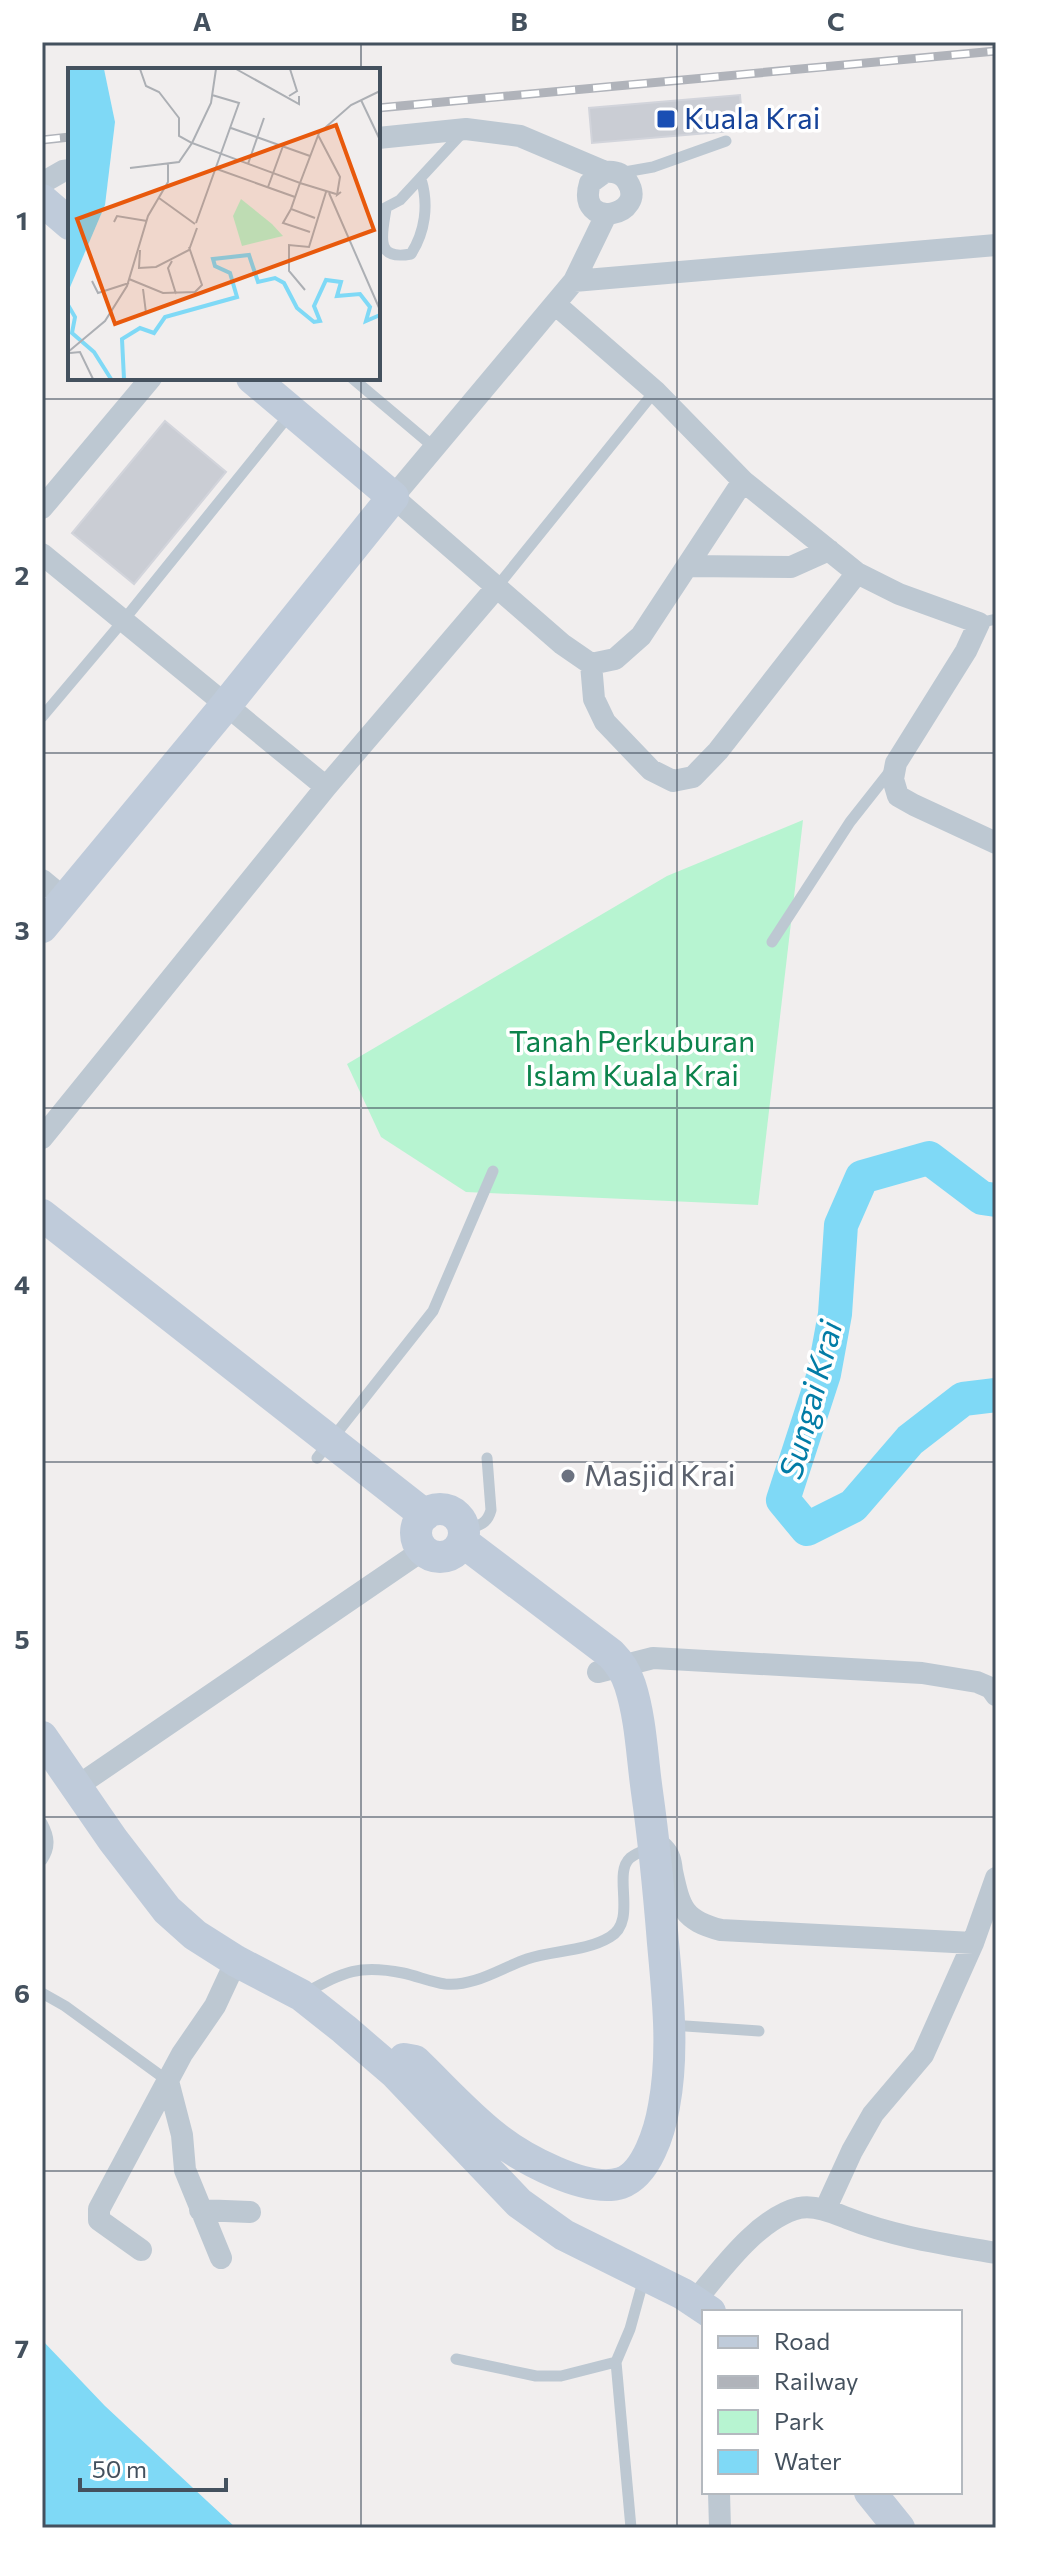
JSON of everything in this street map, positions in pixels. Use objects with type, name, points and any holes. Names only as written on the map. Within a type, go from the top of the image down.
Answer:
[{"type":"street","points":[[380,138],[466,129],[520,136],[627,181],[631,192],[624,209],[595,202],[561,155]]},
{"type":"street","points":[[42,183],[68,170]]},
{"type":"street","points":[[42,927],[54,890],[226,705],[393,497],[555,304],[578,272],[595,202],[594,178],[611,173]]},
{"type":"street","points":[[42,200],[68,222]]},
{"type":"street","points":[[578,272],[996,245]]},
{"type":"street","points":[[555,304],[655,391],[743,481],[857,573],[899,594],[988,621],[896,763],[893,779],[898,796],[996,843]]},
{"type":"street","points":[[42,508],[149,380]]},
{"type":"street","points":[[259,380],[496,588],[562,644],[591,664],[615,659],[641,636],[743,481]]},
{"type":"street","points":[[689,566],[791,567],[829,550]]},
{"type":"street","points":[[42,554],[326,787]]},
{"type":"street","points":[[591,664],[594,699],[605,722],[651,770],[673,781],[693,777],[718,751],[857,573]]},
{"type":"street","points":[[42,1138],[326,787],[496,588]]},
{"type":"street","points":[[42,1215],[324,1450]]},
{"type":"street","points":[[42,1242],[440,1538],[611,1654],[609,1668],[636,1708],[654,1846],[670,2025],[664,2108],[653,2145],[639,2171],[623,2182],[601,2186],[572,2179],[508,2147],[410,2058],[399,2063],[394,2072]]},
{"type":"street","points":[[76,1787],[440,1538]]},
{"type":"street","points":[[609,1668],[653,1658],[922,1673],[977,1682],[991,1688],[996,1695]]},
{"type":"street","points":[[43,1740],[167,1910],[195,1935],[236,1961],[301,1995],[394,2072],[519,2203],[564,2235],[645,2274],[703,2307],[739,2249],[767,2224],[798,2208],[825,2210],[899,2236],[996,2253]]},
{"type":"street","points":[[654,1846],[668,1853],[684,1911],[692,1920],[703,1925],[721,1930],[973,1943]]},
{"type":"street","points":[[825,2210],[873,2114],[923,2055],[973,1943],[996,1878]]},
{"type":"street","points":[[141,2250],[106,2228],[97,2215],[182,2054],[215,2006],[236,1961]]},
{"type":"street","points":[[168,2081],[182,2135],[185,2170],[221,2258]]},
{"type":"street","points":[[200,2210],[250,2212]]},
{"type":"street","points":[[719,2494],[720,2528]]},
{"type":"street","points":[[872,2494],[899,2528]]},
{"type":"lane","points":[[421,179],[425,215],[418,243],[411,254],[398,257],[386,251],[381,241],[382,210],[400,200],[466,129]]},
{"type":"lane","points":[[611,173],[653,167],[726,141]]},
{"type":"lane","points":[[631,192],[653,167]]},
{"type":"lane","points":[[354,380],[435,448]]},
{"type":"lane","points":[[496,588],[655,391]]},
{"type":"lane","points":[[42,717],[292,412]]},
{"type":"lane","points":[[772,942],[850,822],[896,763]]},
{"type":"lane","points":[[324,1450],[433,1311],[493,1171]]},
{"type":"lane","points":[[440,1538],[484,1524],[489,1518],[487,1458]]},
{"type":"lane","points":[[42,1823],[48,1842],[47,1853],[42,1860]]},
{"type":"lane","points":[[301,1995],[343,1972],[368,1968],[447,1984],[478,1980],[528,1958],[587,1946],[612,1937],[620,1925],[625,1906],[624,1866],[630,1858],[654,1846]]},
{"type":"lane","points":[[42,1993],[65,2006],[168,2081]]},
{"type":"lane","points":[[670,2025],[759,2031]]},
{"type":"lane","points":[[631,2528],[616,2362],[630,2329],[645,2274]]},
{"type":"lane","points":[[456,2359],[536,2376],[561,2376],[616,2362]]},
{"type":"green space","name":"Tanah Perkuburan Islam Kuala Krai","points":[[803,820],[758,1205],[466,1192],[381,1137],[347,1064],[667,876]]},
{"type":"water","points":[[42,2340],[105,2406],[236,2528],[42,2528]]},
{"type":"building","name":"Kuala Krai","points":[[740,95],[743,130],[592,143],[589,108]]},
{"type":"building","points":[[165,421],[226,472],[134,584],[72,533]]},
{"type":"waterway","name":"Sungai Krai","points":[[996,1200],[982,1198],[929,1158],[862,1177],[841,1225],[835,1314],[824,1374],[783,1500],[807,1529],[853,1506],[910,1440],[963,1399],[996,1395]]},
{"type":"railway","points":[[380,108],[996,51]]},
{"type":"railway","points":[[42,140],[68,137]]},
{"type":"place","name":"Kuala Krai","points":[[666,119]]},
{"type":"place","name":"Masjid Krai","points":[[568,1476]]}]
